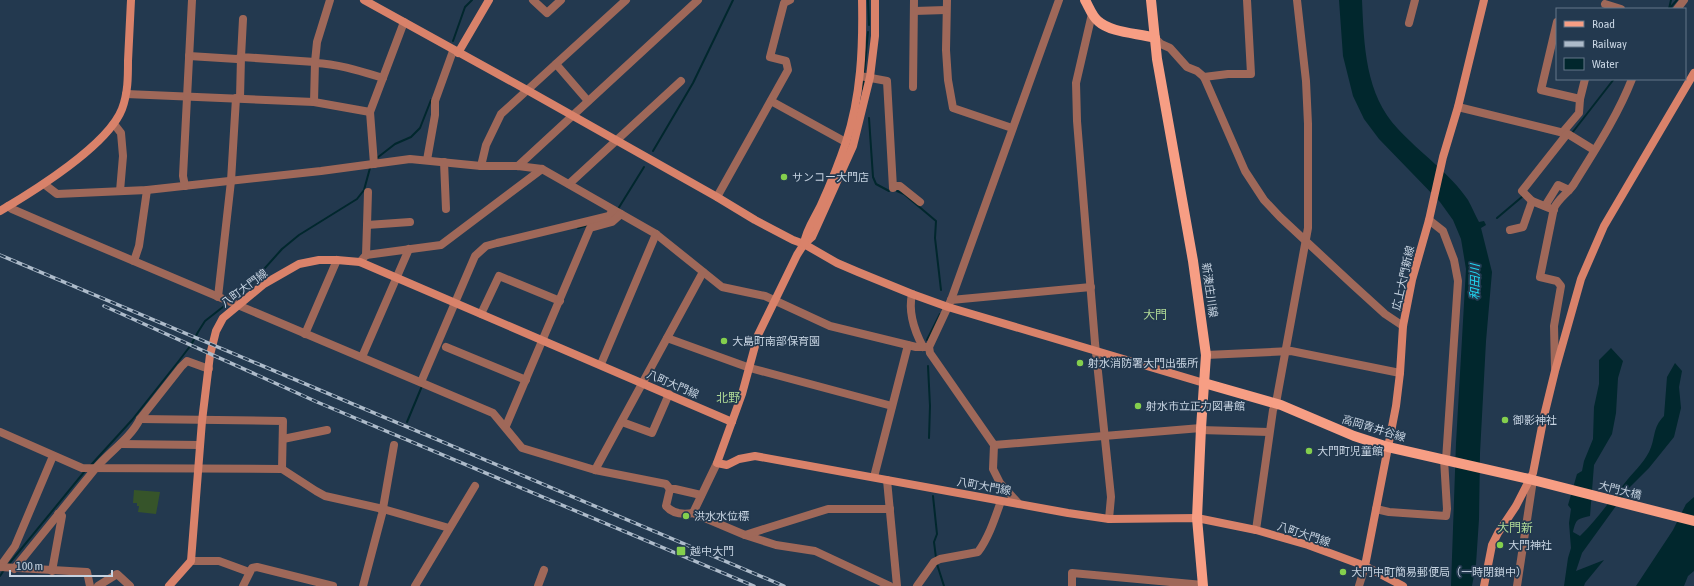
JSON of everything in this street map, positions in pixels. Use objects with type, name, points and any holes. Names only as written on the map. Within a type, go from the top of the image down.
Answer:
[{"type":"main road","points":[[1085,0],[1092,14],[1099,22],[1111,29],[1155,38]]},
{"type":"main road","name":"新湊庄川線","points":[[1151,0],[1159,73],[1193,261],[1206,355],[1200,429],[1197,518],[1203,586]]},
{"type":"main road","name":"高岡青井谷線","points":[[1204,383],[1276,403],[1354,436],[1388,447],[1534,480]]},
{"type":"main road","name":"大門大橋","points":[[1534,480],[1694,521]]},
{"type":"street","points":[[0,211],[44,184],[98,142],[114,124],[122,109],[126,94],[131,0]]},
{"type":"street","points":[[185,186],[183,176],[192,0]]},
{"type":"street","points":[[314,102],[317,42],[330,0]]},
{"type":"street","points":[[364,0],[617,140],[761,223],[793,240],[804,244],[837,263],[912,294],[950,303],[1204,383]]},
{"type":"street","points":[[427,160],[435,115],[435,101],[456,52],[490,0]]},
{"type":"street","points":[[533,0],[547,13],[561,0]]},
{"type":"street","points":[[481,166],[486,145],[501,114],[626,0]]},
{"type":"street","points":[[518,166],[698,0]]},
{"type":"street","points":[[850,144],[860,76],[861,52],[864,33],[862,0]]},
{"type":"street","points":[[694,513],[717,463],[732,422],[750,368],[758,335],[774,300],[804,244],[805,233],[820,206],[850,144],[870,77],[875,36],[875,0]]},
{"type":"street","points":[[913,86],[914,0]]},
{"type":"street","points":[[947,0],[946,50],[948,80],[953,108],[1012,128]]},
{"type":"street","points":[[926,347],[950,303],[1059,0]]},
{"type":"street","points":[[1155,38],[1161,44],[1170,48],[1187,67],[1204,77],[1252,74],[1247,0]]},
{"type":"street","points":[[1256,530],[1269,432],[1276,403],[1308,228],[1308,124],[1306,81],[1297,0]]},
{"type":"street","points":[[1409,23],[1415,0]]},
{"type":"street","name":"広上大門新線","points":[[1365,566],[1396,406],[1403,326],[1412,280],[1430,216],[1443,157],[1458,107],[1484,0]]},
{"type":"street","points":[[1678,8],[1684,0]]},
{"type":"street","points":[[717,197],[788,70],[786,61],[770,57],[785,1]]},
{"type":"street","points":[[1605,4],[1618,8]]},
{"type":"street","points":[[914,10],[946,10]]},
{"type":"street","points":[[1092,14],[1076,83],[1077,121],[1096,350],[1111,497],[1109,519]]},
{"type":"street","points":[[218,297],[231,181],[243,19]]},
{"type":"street","points":[[374,164],[370,112],[404,22]]},
{"type":"street","points":[[1556,26],[1541,90],[1580,99]]},
{"type":"street","points":[[189,56],[237,59],[241,57],[315,62],[354,68],[383,78]]},
{"type":"street","points":[[556,64],[588,101]]},
{"type":"street","points":[[1517,586],[1534,480],[1532,473],[1542,422],[1581,279],[1604,226],[1694,73]]},
{"type":"street","points":[[860,76],[887,81],[893,187],[900,186],[920,202]]},
{"type":"street","points":[[1204,77],[1244,171],[1264,200],[1280,217],[1385,314],[1403,326]]},
{"type":"street","points":[[1554,210],[1532,201],[1522,191],[1568,135],[1579,112],[1580,99],[1585,80]]},
{"type":"street","points":[[1555,371],[1554,326],[1561,286],[1557,281],[1540,277],[1554,210],[1558,201],[1569,190],[1621,105],[1632,80]]},
{"type":"street","points":[[569,184],[681,81]]},
{"type":"street","points":[[126,94],[314,102],[370,112]]},
{"type":"street","points":[[771,101],[850,144]]},
{"type":"street","points":[[1458,107],[1568,135],[1594,150]]},
{"type":"street","points":[[114,124],[122,133],[123,156],[120,191]]},
{"type":"street","points":[[44,184],[57,194],[147,190],[321,172],[410,159],[481,166],[518,166],[542,169],[656,234],[722,287],[765,296],[830,326],[908,345],[926,347]]},
{"type":"street","points":[[444,162],[446,208]]},
{"type":"street","points":[[366,255],[441,245],[542,169]]},
{"type":"street","points":[[1544,206],[1558,185],[1569,190]]},
{"type":"street","points":[[134,261],[139,246],[147,190]]},
{"type":"street","points":[[360,262],[366,255],[368,192]]},
{"type":"street","points":[[1510,230],[1523,227],[1532,201]]},
{"type":"street","points":[[8,206],[238,306],[494,413],[506,426],[522,448],[595,470],[666,484],[670,489],[701,495]]},
{"type":"street","points":[[506,426],[590,228],[612,222],[617,212]]},
{"type":"street","points":[[421,382],[474,256],[486,246],[609,216],[617,212]]},
{"type":"street","points":[[1376,509],[1389,512],[1446,516],[1446,460],[1458,280],[1454,260],[1443,231],[1430,216]]},
{"type":"street","points":[[367,225],[410,222]]},
{"type":"street","points":[[600,364],[656,234]]},
{"type":"street","points":[[362,357],[409,249]]},
{"type":"street","name":"八町大門線","points":[[191,561],[202,420],[208,369],[216,331],[223,318],[264,284],[299,264],[319,260],[360,262],[396,279],[600,364],[732,422]]},
{"type":"street","points":[[305,334],[337,260]]},
{"type":"street","points":[[595,470],[703,272]]},
{"type":"street","points":[[481,314],[499,276],[560,301]]},
{"type":"street","points":[[950,303],[1091,288]]},
{"type":"street","points":[[912,294],[910,300],[914,330],[994,445],[992,469],[1000,484],[1019,504]]},
{"type":"street","points":[[667,338],[750,368],[892,406]]},
{"type":"street","points":[[874,477],[908,345]]},
{"type":"street","points":[[446,347],[526,380]]},
{"type":"street","points":[[1206,355],[1285,351],[1400,373]]},
{"type":"street","points":[[5,568],[58,514],[94,469],[121,444],[187,361],[208,369]]},
{"type":"street","points":[[622,422],[652,433],[669,394]]},
{"type":"street","points":[[140,419],[283,421],[284,439],[282,469]]},
{"type":"street","points":[[994,445],[1104,435],[1200,429],[1269,432]]},
{"type":"street","points":[[284,439],[327,430]]},
{"type":"street","points":[[0,432],[82,468],[282,469],[316,492],[325,496],[382,509],[449,528]]},
{"type":"street","points":[[121,444],[200,445]]},
{"type":"street","points":[[363,586],[382,514],[394,445]]},
{"type":"street","points":[[5,568],[53,456]]},
{"type":"street","name":"八町大門線","points":[[717,463],[727,465],[739,459],[755,456],[1068,513],[1109,519],[1197,518],[1256,530],[1308,546],[1365,566],[1403,586]]},
{"type":"street","points":[[887,480],[897,586]]},
{"type":"street","points":[[1484,586],[1492,545],[1498,533],[1534,480]]},
{"type":"street","points":[[413,586],[475,486]]},
{"type":"street","points":[[670,489],[666,506],[671,511],[684,514],[694,513],[745,535],[776,545],[814,551],[890,586]]},
{"type":"street","points":[[917,586],[934,562],[940,559],[978,552],[984,544],[1001,500]]},
{"type":"street","points":[[745,535],[828,510],[890,509]]},
{"type":"street","points":[[52,570],[62,516],[58,514]]},
{"type":"street","points":[[169,586],[191,561],[219,561],[249,572]]},
{"type":"street","points":[[1360,586],[1365,566]]},
{"type":"street","points":[[243,586],[249,572],[252,568],[257,567],[298,582],[333,586]]},
{"type":"street","points":[[5,568],[87,572],[90,586]]},
{"type":"street","points":[[538,586],[544,570]]},
{"type":"street","points":[[1072,586],[1072,573],[1203,586]]},
{"type":"street","points":[[98,586],[117,574],[130,586]]},
{"type":"green space","points":[[134,490],[160,492],[156,514],[138,512],[139,506],[137,506],[137,503],[133,503]]},
{"type":"water","name":"和田川","points":[[1339,0],[1362,0],[1368,68],[1379,100],[1387,115],[1406,138],[1453,181],[1468,200],[1479,222],[1484,221],[1486,225],[1481,228],[1492,272],[1486,341],[1480,453],[1479,519],[1476,564],[1472,586],[1451,586],[1456,443],[1466,269],[1461,239],[1453,220],[1440,202],[1379,139],[1364,119],[1353,96],[1343,56]]},
{"type":"water","points":[[1611,348],[1623,361],[1618,378],[1616,413],[1612,434],[1594,465],[1590,516],[1578,520],[1575,524],[1573,532],[1580,536],[1586,530],[1647,456],[1656,429],[1660,420],[1664,416],[1667,377],[1675,363],[1682,371],[1679,387],[1681,408],[1674,437],[1649,468],[1629,488],[1582,553],[1576,571],[1604,560],[1584,586],[1564,586],[1571,548],[1569,523],[1571,509],[1568,505],[1577,474],[1582,471],[1584,461],[1593,439],[1594,407],[1599,384],[1599,360]]},
{"type":"water","points":[[1694,497],[1694,571],[1688,576],[1684,586],[1636,586],[1673,530],[1686,504]]},
{"type":"waterway","points":[[453,41],[465,7],[472,0]]},
{"type":"waterway","points":[[653,151],[693,83],[733,0]]},
{"type":"waterway","points":[[868,0],[869,25]]},
{"type":"waterway","points":[[1669,8],[1671,0]]},
{"type":"waterway","points":[[1670,8],[1677,0]]},
{"type":"waterway","points":[[864,73],[868,32]]},
{"type":"waterway","points":[[862,89],[864,80]]},
{"type":"waterway","points":[[1572,133],[1613,80]]},
{"type":"waterway","points":[[377,158],[395,144],[411,137],[420,128],[431,100]]},
{"type":"waterway","points":[[869,118],[873,177],[876,184],[889,191]]},
{"type":"waterway","points":[[618,209],[644,167]]},
{"type":"waterway","points":[[232,300],[247,288],[282,249],[299,235],[357,199],[364,190],[370,168]]},
{"type":"waterway","points":[[897,191],[904,194],[936,221],[935,238],[941,290]]},
{"type":"waterway","points":[[1497,218],[1523,196]]},
{"type":"waterway","points":[[578,228],[589,225]]},
{"type":"waterway","points":[[91,465],[132,420],[178,362],[191,345],[205,321],[228,303]]},
{"type":"waterway","points":[[927,340],[940,314]]},
{"type":"waterway","points":[[928,366],[930,406],[929,438]]},
{"type":"waterway","points":[[407,422],[422,386]]},
{"type":"waterway","points":[[8,565],[85,471]]},
{"type":"waterway","points":[[933,496],[937,534],[934,542],[936,558]]},
{"type":"waterway","points":[[937,564],[944,586]]},
{"type":"waterway","points":[[0,576],[4,570]]},
{"type":"railway","points":[[0,255],[784,586]]},
{"type":"railway","points":[[104,306],[317,402],[754,586]]},
{"type":"place","name":"サンコー大門店","points":[[784,177]]},
{"type":"place","name":"大島町南部保育園","points":[[724,341]]},
{"type":"place","name":"射水消防署大門出張所","points":[[1080,363]]},
{"type":"place","name":"射水市立正力図書館","points":[[1138,406]]},
{"type":"place","name":"御影神社","points":[[1505,420]]},
{"type":"place","name":"大門町児童館","points":[[1309,451]]},
{"type":"place","name":"洪水水位標","points":[[686,516]]},
{"type":"place","name":"大門神社","points":[[1500,545]]},
{"type":"place","name":"越中大門","points":[[681,551]]},
{"type":"place","name":"大門中町簡易郵便局（一時閉鎖中）","points":[[1343,572]]},
{"type":"district","name":"大門","points":[[1155,315]]},
{"type":"district","name":"北野","points":[[728,398]]},
{"type":"district","name":"大門新","points":[[1515,528]]}]
